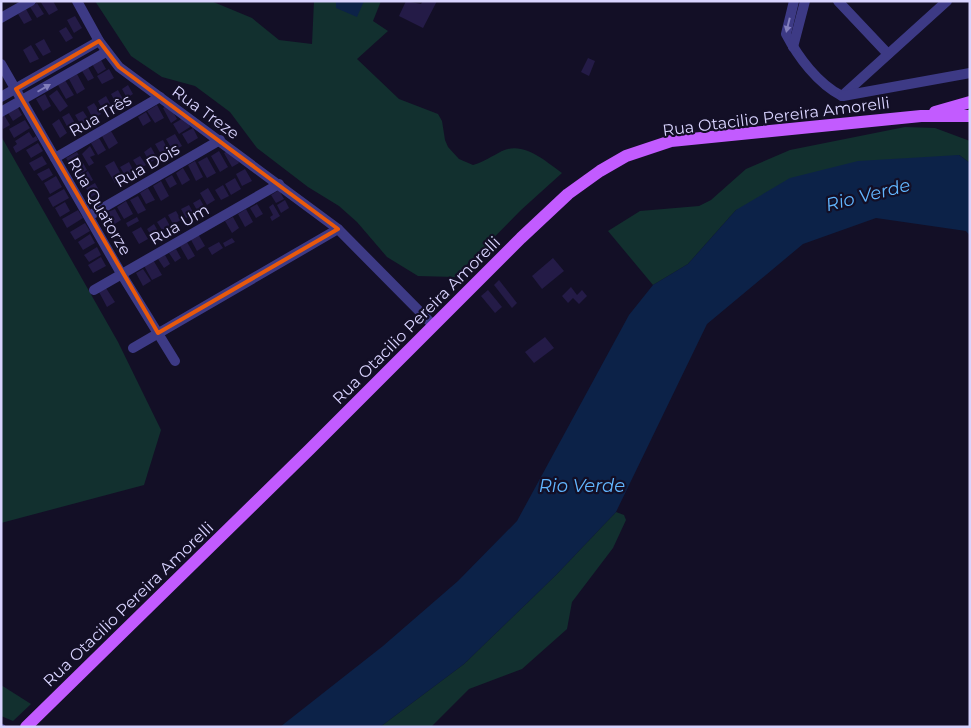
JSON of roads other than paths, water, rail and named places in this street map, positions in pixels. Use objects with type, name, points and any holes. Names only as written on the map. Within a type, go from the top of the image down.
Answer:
[{"type":"main road","name":"Rua Otacilio Pereira Amorelli","points":[[921,116],[970,102]]},
{"type":"main road","name":"Rua Otacilio Pereira Amorelli","points":[[26,727],[568,194],[600,171],[626,156],[671,141],[921,116],[970,116]]},
{"type":"street","points":[[1,18],[30,1]]},
{"type":"street","name":"Rua Treze","points":[[77,1],[99,41],[118,67],[220,140],[338,229],[433,325]]},
{"type":"street","points":[[794,1],[786,34],[793,47],[828,89],[842,96],[970,73]]},
{"type":"street","points":[[793,47],[805,1]]},
{"type":"street","points":[[838,1],[888,54]]},
{"type":"street","points":[[842,96],[940,4]]},
{"type":"street","points":[[1,97],[99,41]]},
{"type":"street","points":[[1,112],[106,52]]},
{"type":"street","name":"Rua Quatorze","points":[[1,64],[122,274],[175,361]]},
{"type":"street","name":"Rua Três","points":[[55,158],[160,97]]},
{"type":"street","name":"Rua Dois","points":[[89,216],[220,140]]},
{"type":"street","name":"Rua Um","points":[[94,290],[278,184]]},
{"type":"street","points":[[133,348],[338,229]]},
{"type":"water","points":[[336,1],[364,1],[357,17],[336,8]]},
{"type":"water","name":"Rio Verde","points":[[959,155],[970,163],[970,236],[966,231],[876,218],[803,244],[707,324],[616,512],[556,575],[464,664],[380,727],[280,727],[383,646],[458,581],[517,521],[629,315],[653,285],[688,264],[736,210],[790,178],[858,161]]}]
